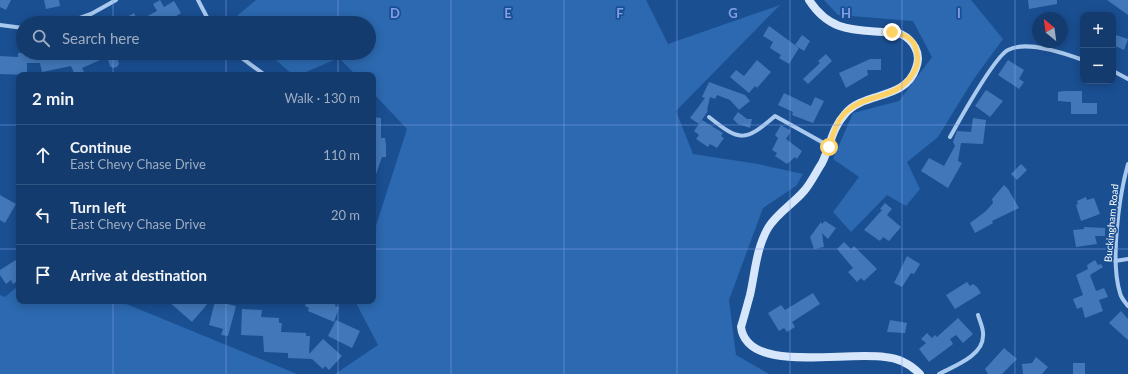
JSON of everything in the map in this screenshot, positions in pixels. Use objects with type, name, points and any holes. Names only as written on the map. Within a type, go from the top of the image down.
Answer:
[{"type":"main road","points":[[754,358],[746,347],[741,327],[761,242],[769,227],[777,217],[804,191],[822,162],[837,123],[846,112],[855,106],[905,86],[917,68],[918,54],[914,43],[901,34],[837,27],[825,19],[809,0]]},
{"type":"main road","points":[[810,366],[868,357],[886,357],[905,363],[920,374]]},
{"type":"street","points":[[85,16],[116,0]]},
{"type":"street","points":[[198,0],[206,16]]},
{"type":"street","points":[[0,25],[16,27]]},
{"type":"street","points":[[950,137],[964,110],[1007,50],[1022,46],[1060,51],[1080,59]]},
{"type":"street","points":[[245,60],[261,72]]},
{"type":"street","points":[[1116,73],[1128,79]]},
{"type":"street","points":[[710,117],[728,132],[740,136],[750,135],[757,132],[775,116],[829,147]]},
{"type":"street","name":"Buckingham Road","points":[[1128,164],[1121,188],[1115,261],[1120,295],[1128,306]]},
{"type":"street","points":[[1115,261],[1128,259]]},
{"type":"street","points":[[939,374],[966,360],[979,348],[984,338],[978,315]]},
{"type":"shaded area","points":[[256,0],[646,0],[668,44],[780,5],[676,111],[693,154],[758,164],[803,174],[796,186],[763,208],[729,300],[736,355],[769,374],[335,374],[378,345],[357,304],[376,304],[376,226],[407,129],[376,96],[376,72],[353,72],[341,60],[376,60],[376,16],[237,16]]},
{"type":"shaded area","points":[[824,0],[971,0],[1003,39],[973,80],[938,137],[907,162],[920,189],[906,206],[887,195],[851,232],[833,212],[859,177],[833,159],[853,113],[899,101],[932,57],[913,21],[838,15]]},
{"type":"shaded area","points":[[276,60],[334,60],[306,72],[290,72]]},
{"type":"shaded area","points":[[16,288],[16,304],[126,304],[297,374],[0,374],[0,295],[5,297]]},
{"type":"building","points":[[0,0],[11,0],[6,10],[0,7]]},
{"type":"building","points":[[44,0],[59,0],[60,6],[46,9]]},
{"type":"building","points":[[160,0],[164,7],[174,1],[181,13],[176,16],[148,16],[157,11],[153,4]]},
{"type":"building","points":[[1028,0],[1057,0],[1057,4],[1029,9]]},
{"type":"building","points":[[1107,0],[1128,0],[1128,15]]},
{"type":"building","points":[[134,13],[136,16],[129,16]]},
{"type":"building","points":[[769,26],[799,48],[789,64],[779,58],[781,55],[770,48],[773,42],[763,36]]},
{"type":"building","points":[[802,35],[810,41],[804,51],[795,45]]},
{"type":"building","points":[[1116,35],[1128,39],[1124,50],[1116,46]]},
{"type":"building","points":[[826,54],[832,61],[808,84],[803,79],[820,63],[818,61]]},
{"type":"building","points":[[0,56],[16,57],[16,60],[100,60],[82,68],[84,72],[74,72],[71,66],[42,72],[40,63],[27,63],[27,72],[16,72],[16,75],[0,74]]},
{"type":"building","points":[[870,59],[881,59],[881,70],[867,70],[868,75],[846,88],[839,73]]},
{"type":"building","points":[[108,60],[118,60],[119,64],[117,67],[113,68],[110,66]]},
{"type":"building","points":[[757,60],[771,72],[757,88],[755,86],[749,93],[730,77],[736,70],[744,76]]},
{"type":"building","points":[[1008,60],[1024,70],[1019,79],[1024,82],[1019,89],[998,75]]},
{"type":"building","points":[[709,82],[745,95],[750,101],[739,110],[730,100],[717,95],[715,99],[710,97],[708,111],[699,124],[690,118],[705,98],[702,97]]},
{"type":"building","points":[[986,90],[1003,101],[990,117],[975,106]]},
{"type":"building","points":[[1082,91],[1082,103],[1097,103],[1097,114],[1071,114],[1071,102],[1058,101],[1058,92]]},
{"type":"building","points":[[784,93],[811,106],[815,97],[824,101],[813,123],[792,115],[793,112],[778,105]]},
{"type":"building","points":[[738,112],[747,119],[752,119],[750,128],[738,124],[733,119]]},
{"type":"building","points":[[376,117],[381,118],[381,138],[385,138],[386,157],[382,157],[376,174]]},
{"type":"building","points":[[973,118],[986,120],[983,144],[961,143],[958,161],[962,163],[948,188],[921,171],[929,158],[944,166],[955,146],[953,142],[957,131],[971,132]]},
{"type":"building","points":[[702,120],[723,133],[721,136],[724,138],[717,148],[710,144],[708,147],[696,139],[699,135],[694,131]]},
{"type":"building","points":[[781,125],[791,131],[786,139],[802,151],[797,159],[795,157],[787,164],[775,156],[777,153],[772,150],[778,138],[775,135]]},
{"type":"building","points":[[1021,164],[1027,170],[1017,180],[1011,174]]},
{"type":"building","points":[[1004,185],[1019,208],[992,221],[993,223],[975,233],[970,223],[986,211],[993,203],[992,199]]},
{"type":"building","points":[[0,195],[16,204],[5,223],[0,220]]},
{"type":"building","points":[[1086,197],[1087,200],[1094,198],[1100,214],[1081,221],[1076,205],[1078,204],[1077,201]]},
{"type":"building","points":[[885,203],[892,209],[887,215],[901,227],[889,241],[883,237],[880,241],[864,230],[882,210],[880,209]]},
{"type":"building","points":[[825,221],[836,228],[828,239],[822,233],[824,247],[814,249],[810,237],[821,222],[822,224]]},
{"type":"building","points":[[1084,227],[1105,228],[1105,236],[1095,236],[1097,244],[1076,247],[1073,230],[1084,229]]},
{"type":"building","points":[[844,242],[851,249],[854,246],[877,269],[864,281],[861,278],[857,282],[848,272],[853,268],[837,249]]},
{"type":"building","points":[[907,256],[920,264],[914,274],[911,273],[902,287],[894,283]]},
{"type":"building","points":[[16,260],[16,282],[13,284],[11,280],[6,284],[0,275],[0,270]]},
{"type":"building","points":[[1095,260],[1098,265],[1101,264],[1103,267],[1090,275],[1096,291],[1104,288],[1108,297],[1099,300],[1103,311],[1085,318],[1082,307],[1077,309],[1073,299],[1083,295],[1076,275],[1088,269],[1087,265]]},
{"type":"building","points":[[967,282],[970,286],[973,284],[977,287],[981,293],[955,309],[946,295]]},
{"type":"building","points":[[813,293],[820,304],[792,322],[795,327],[787,332],[784,328],[779,331],[768,313],[781,305],[785,310]]},
{"type":"building","points":[[171,304],[207,304],[192,322]]},
{"type":"building","points":[[214,304],[228,304],[236,306],[228,336],[221,335],[223,329],[209,325]]},
{"type":"building","points":[[306,304],[336,304],[335,306],[339,307],[334,322],[308,311],[309,308],[305,306]]},
{"type":"building","points":[[242,309],[262,310],[261,317],[279,318],[279,323],[282,323],[281,332],[306,333],[306,336],[310,336],[309,354],[323,339],[342,356],[329,370],[325,366],[323,369],[312,359],[288,358],[288,353],[264,352],[263,336],[241,335]]},
{"type":"building","points":[[1121,311],[1128,319],[1128,340],[1109,323]]},
{"type":"building","points":[[958,318],[973,334],[963,343],[956,335],[950,339],[953,344],[929,362],[919,349],[926,343],[921,339],[927,333],[932,338],[935,335],[937,337]]},
{"type":"building","points":[[336,320],[360,331],[352,348],[328,336]]},
{"type":"building","points":[[890,320],[907,323],[905,333],[887,332]]},
{"type":"building","points":[[1004,348],[1017,359],[1002,374],[988,374],[985,369]]},
{"type":"building","points":[[1036,357],[1048,367],[1042,374],[1023,374],[1022,364],[1032,363]]},
{"type":"building","points":[[1073,363],[1085,363],[1085,374],[1073,374]]},
{"type":"route","points":[[829,147],[837,123],[846,112],[868,100],[905,86],[917,68],[918,54],[914,43],[901,34],[892,32]]}]
